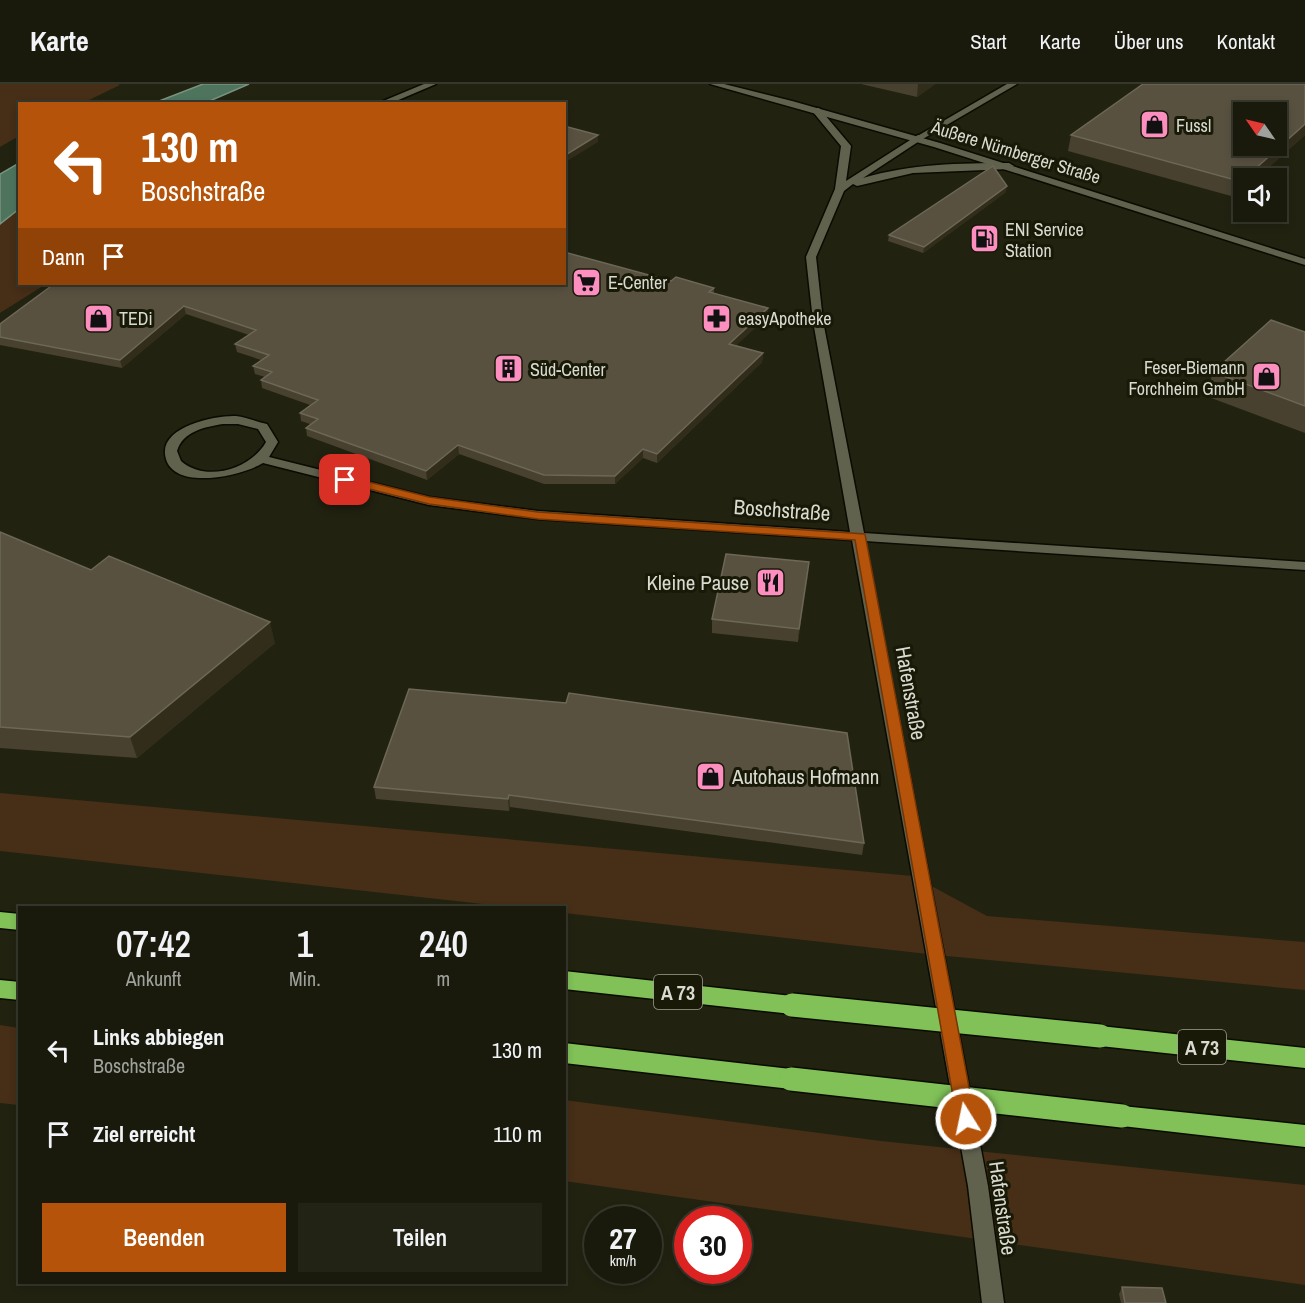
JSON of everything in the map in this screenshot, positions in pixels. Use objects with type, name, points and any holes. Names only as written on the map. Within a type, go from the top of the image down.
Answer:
[{"type":"highway","points":[[0,920],[18,922]]},
{"type":"highway","name":"A 73","points":[[566,980],[1305,1058]]},
{"type":"highway","points":[[0,989],[18,992]]},
{"type":"highway","points":[[566,1053],[1305,1136]]},
{"type":"street","points":[[385,102],[432,84]]},
{"type":"street","name":"Äußere Nürnberger Straße","points":[[714,84],[918,138],[1305,262]]},
{"type":"street","points":[[840,189],[918,138],[1013,84]]},
{"type":"street","name":"Hafenstraße","points":[[816,110],[846,146],[840,189],[811,257],[818,321],[860,537],[978,1186],[993,1303]]},
{"type":"street","points":[[840,189],[873,177],[912,169],[944,166],[1009,166]]},
{"type":"street","points":[[238,420],[262,427],[269,434],[272,441],[269,450],[261,459],[234,472],[216,475],[184,470],[175,463],[171,454],[172,445],[185,432],[203,424],[238,420]]},
{"type":"street","name":"Boschstraße","points":[[261,459],[429,501],[538,515],[1305,566]]},
{"type":"shaded area","points":[[0,84],[120,85],[85,102],[18,102],[18,137],[0,147]]},
{"type":"shaded area","points":[[203,84],[249,84],[207,102],[157,102]]},
{"type":"shaded area","points":[[18,164],[18,210],[0,224],[0,174]]},
{"type":"shaded area","points":[[18,210],[18,285],[44,285],[0,313],[0,224]]},
{"type":"shaded area","points":[[0,793],[913,876],[987,916],[1305,942],[1305,990],[936,955],[566,913],[566,906],[502,906],[0,851]]},
{"type":"shaded area","points":[[0,1025],[18,1028],[18,1105],[0,1103]]},
{"type":"shaded area","points":[[566,1100],[881,1141],[1305,1185],[1305,1285],[566,1181]]},
{"type":"building","points":[[1143,84],[1305,84],[1305,124],[1287,140],[1287,102],[1233,102],[1233,156],[1269,156],[1256,168],[1233,168],[1233,179],[1071,135]]},
{"type":"building","points":[[566,127],[598,135],[566,155]]},
{"type":"building","points":[[993,166],[1007,186],[924,247],[889,235]]},
{"type":"building","name":"Süd-Center","points":[[566,253],[671,281],[676,277],[714,288],[709,292],[768,308],[729,344],[763,353],[657,454],[643,449],[615,476],[544,475],[458,445],[426,471],[306,428],[318,419],[300,413],[318,400],[261,380],[272,372],[253,366],[269,355],[235,344],[256,330],[184,306],[120,360],[0,337],[0,324],[53,285],[566,285]]},
{"type":"building","points":[[1271,320],[1305,332],[1305,406],[1213,372]]},
{"type":"building","points":[[0,532],[91,570],[109,556],[270,622],[130,737],[0,727]]},
{"type":"building","points":[[726,554],[809,562],[799,629],[712,619]]},
{"type":"building","points":[[409,689],[566,703],[569,693],[847,733],[864,843],[509,795],[508,799],[374,787]]},
{"type":"building","points":[[1122,1287],[1162,1288],[1166,1303],[1125,1303]]},
{"type":"place","name":"Fussl","points":[[1155,125]]},
{"type":"place","name":"ENI Service Station","points":[[984,239]]},
{"type":"place","name":"E-Center","points":[[587,282]]},
{"type":"place","name":"TEDi","points":[[98,318]]},
{"type":"place","name":"easyApotheke","points":[[717,318]]},
{"type":"place","name":"Süd-Center","points":[[509,369]]},
{"type":"place","name":"Feser-Biemann Forchheim GmbH","points":[[1266,377]]},
{"type":"place","name":"Kleine Pause","points":[[770,582]]},
{"type":"place","name":"Autohaus Hofmann","points":[[711,776]]},
{"type":"route","points":[[345,480],[429,501],[538,515],[860,537],[966,1119]]}]
